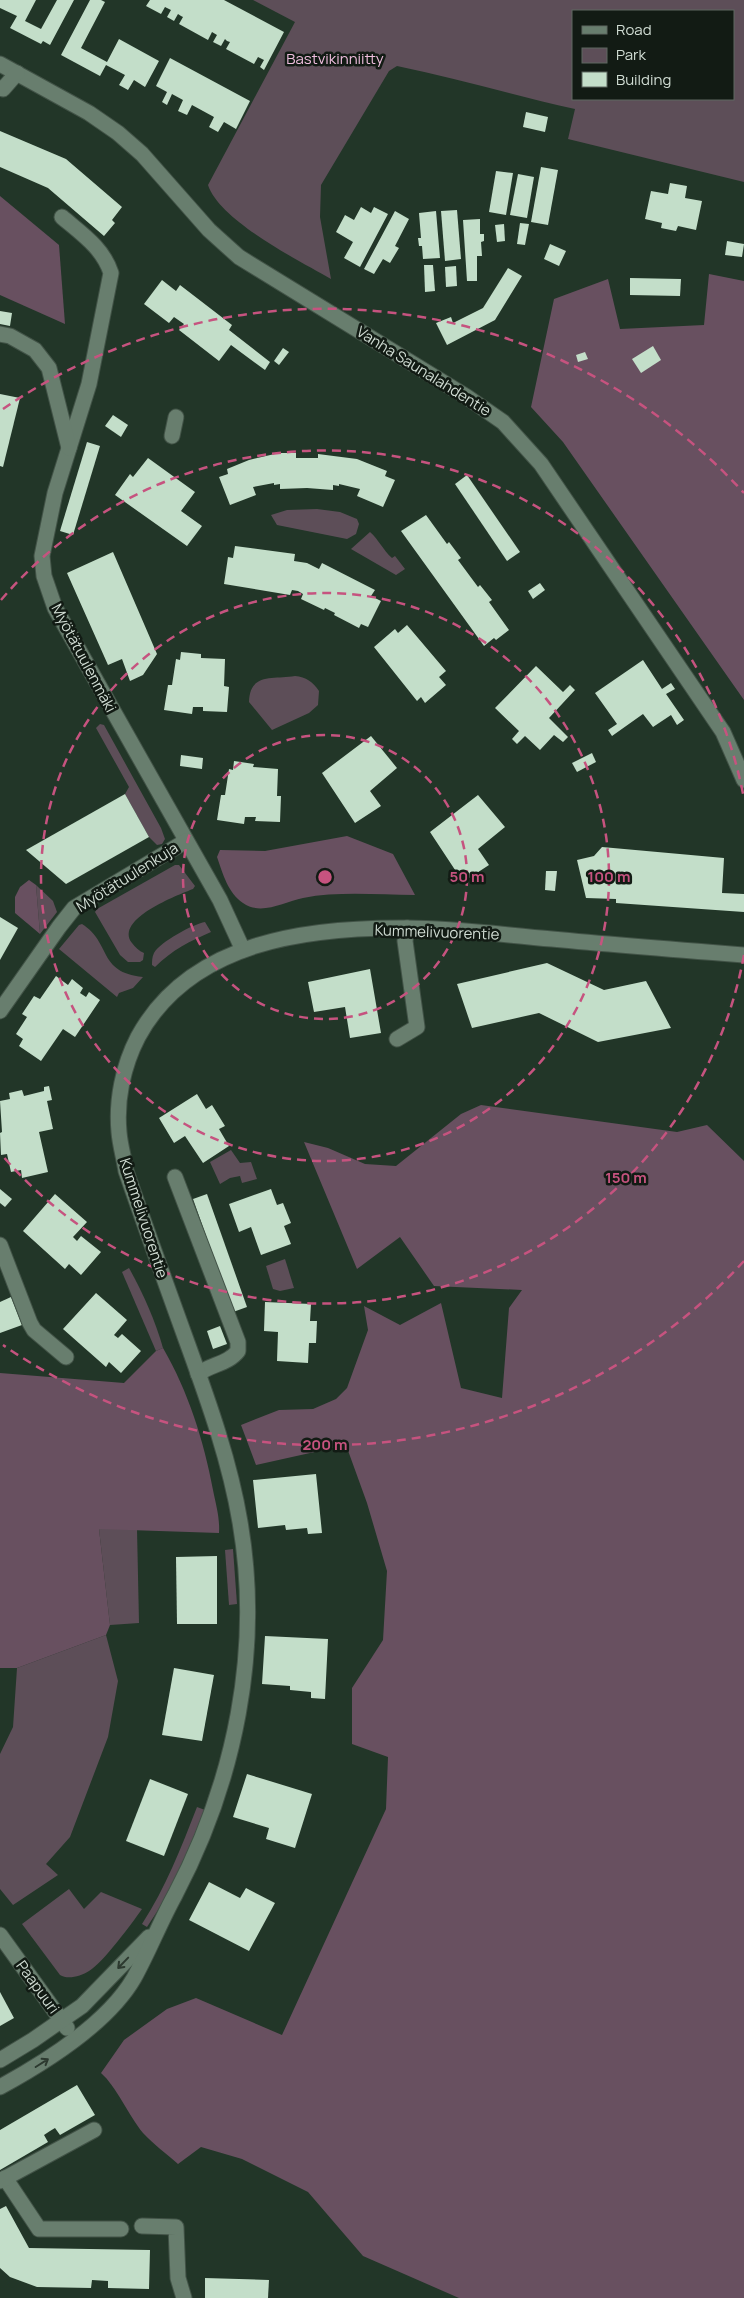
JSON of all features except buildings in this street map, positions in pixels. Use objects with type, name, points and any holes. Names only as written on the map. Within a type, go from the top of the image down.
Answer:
[{"type":"street","name":"Vanha Saunalahdentie","points":[[0,64],[89,113],[118,133],[142,154],[208,230],[240,257],[467,397],[503,422],[541,464],[723,732],[744,780]]},
{"type":"street","points":[[0,88],[3,89],[17,73]]},
{"type":"street","name":"Myötätuulenmäki","points":[[62,217],[94,244],[106,260],[111,273],[89,384],[55,493],[42,556],[44,576],[55,608],[220,900],[243,950]]},
{"type":"street","points":[[0,334],[10,336],[36,350],[49,368],[69,448]]},
{"type":"street","points":[[172,436],[176,417]]},
{"type":"street","name":"Myötätuulenkuja","points":[[0,1011],[74,908],[186,841]]},
{"type":"street","points":[[397,1039],[417,1027],[405,941],[407,928]]},
{"type":"street","name":"Kummelivuorentie","points":[[0,2088],[45,2062],[74,2040],[102,2015],[133,1980],[157,1928],[187,1871],[210,1818],[230,1754],[243,1695],[248,1639],[247,1576],[240,1522],[225,1452],[126,1171],[119,1132],[124,1069],[132,1049],[156,1008],[169,994],[195,973],[243,950],[271,942],[314,934],[407,928],[744,954]]},
{"type":"street","points":[[175,1177],[238,1342],[238,1352],[231,1360],[208,1367],[198,1374]]},
{"type":"street","points":[[0,1245],[34,1330],[66,1357]]},
{"type":"street","name":"Kummelivuorentie","points":[[0,2060],[63,2021],[98,1991],[157,1928]]},
{"type":"street","name":"Paapuuri","points":[[0,1935],[63,2021],[74,2040]]},
{"type":"street","points":[[94,2130],[3,2179],[39,2229],[121,2229]]},
{"type":"street","points":[[142,2226],[176,2227],[178,2278],[184,2298]]},
{"type":"green space","name":"Bastvikinniitty","points":[[253,0],[744,0],[744,182],[568,139],[575,109],[397,66],[389,71],[321,185],[320,217],[331,279],[243,226],[215,199],[208,185],[295,22]]},
{"type":"green space","points":[[317,509],[340,512],[357,519],[359,524],[356,534],[347,539],[277,525],[271,515],[287,510]]},
{"type":"green space","points":[[370,532],[389,555],[392,558],[395,556],[405,569],[396,575],[351,549]]},
{"type":"green space","points":[[295,676],[306,679],[317,688],[319,691],[318,705],[309,713],[272,730],[249,702],[250,692],[258,682],[264,679]]},
{"type":"green space","points":[[100,724],[104,725],[161,828],[165,839],[162,844],[157,845],[149,837],[125,794],[129,787],[96,728]]},
{"type":"green space","points":[[175,865],[179,865],[195,886],[193,889],[162,902],[139,917],[132,925],[129,934],[132,943],[144,953],[143,960],[140,962],[128,962],[120,955],[95,912],[97,909]]},
{"type":"green space","points":[[36,885],[53,901],[57,912],[40,934]]},
{"type":"green space","points":[[205,922],[211,932],[182,946],[155,967],[152,965],[154,953],[163,944],[185,930]]},
{"type":"green space","points":[[82,924],[98,940],[111,963],[128,974],[143,977],[133,988],[119,993],[117,997],[59,949],[79,925]]},
{"type":"green space","points":[[231,1150],[240,1163],[251,1162],[257,1179],[242,1183],[240,1176],[230,1178],[220,1184],[210,1162]]},
{"type":"green space","points":[[285,1259],[294,1288],[280,1291],[273,1289],[266,1266]]},
{"type":"green space","points":[[129,1268],[148,1307],[160,1338],[163,1348],[156,1351],[122,1272]]},
{"type":"green space","points":[[99,1529],[137,1529],[139,1623],[110,1625]]},
{"type":"green space","points":[[233,1549],[237,1604],[229,1605],[225,1550]]},
{"type":"green space","points":[[106,1635],[118,1681],[108,1737],[70,1837],[46,1864],[58,1875],[13,1905],[0,1889],[0,1754],[13,1727],[17,1668]]},
{"type":"green space","points":[[197,1807],[205,1810],[193,1841],[172,1885],[147,1927],[142,1924],[166,1882]]},
{"type":"green space","points":[[69,1889],[84,1909],[101,1892],[142,1909],[95,1967],[74,1977],[60,1975],[22,1924]]},
{"type":"shaded area","points":[[0,196],[59,245],[65,324],[0,295]]},
{"type":"shaded area","points":[[709,274],[744,281],[744,700],[563,442],[531,407],[554,299],[608,279],[620,329],[704,325]]},
{"type":"shaded area","points":[[347,836],[393,854],[415,895],[330,895],[303,898],[273,907],[250,907],[233,894],[217,857],[220,850],[265,851]]},
{"type":"shaded area","points":[[29,880],[36,885],[40,934],[15,913],[15,897],[20,887]]},
{"type":"shaded area","points":[[481,1105],[677,1132],[707,1125],[744,1161],[744,2298],[459,2298],[363,2256],[308,2192],[242,2159],[201,2147],[178,2164],[143,2133],[112,2085],[101,2073],[124,2040],[167,2009],[196,1998],[282,2035],[386,1809],[388,1757],[352,1744],[352,1688],[383,1640],[387,1571],[367,1503],[346,1445],[256,1465],[241,1425],[279,1410],[313,1409],[336,1399],[347,1388],[368,1330],[364,1306],[400,1325],[441,1303],[461,1388],[502,1398],[509,1308],[522,1290],[434,1286],[400,1237],[357,1269],[304,1142],[328,1148],[365,1164],[396,1166],[461,1114]]},
{"type":"shaded area","points":[[163,1348],[180,1381],[200,1435],[216,1506],[219,1533],[99,1529],[110,1625],[106,1635],[17,1668],[0,1668],[0,1373],[124,1383],[156,1351]]}]
